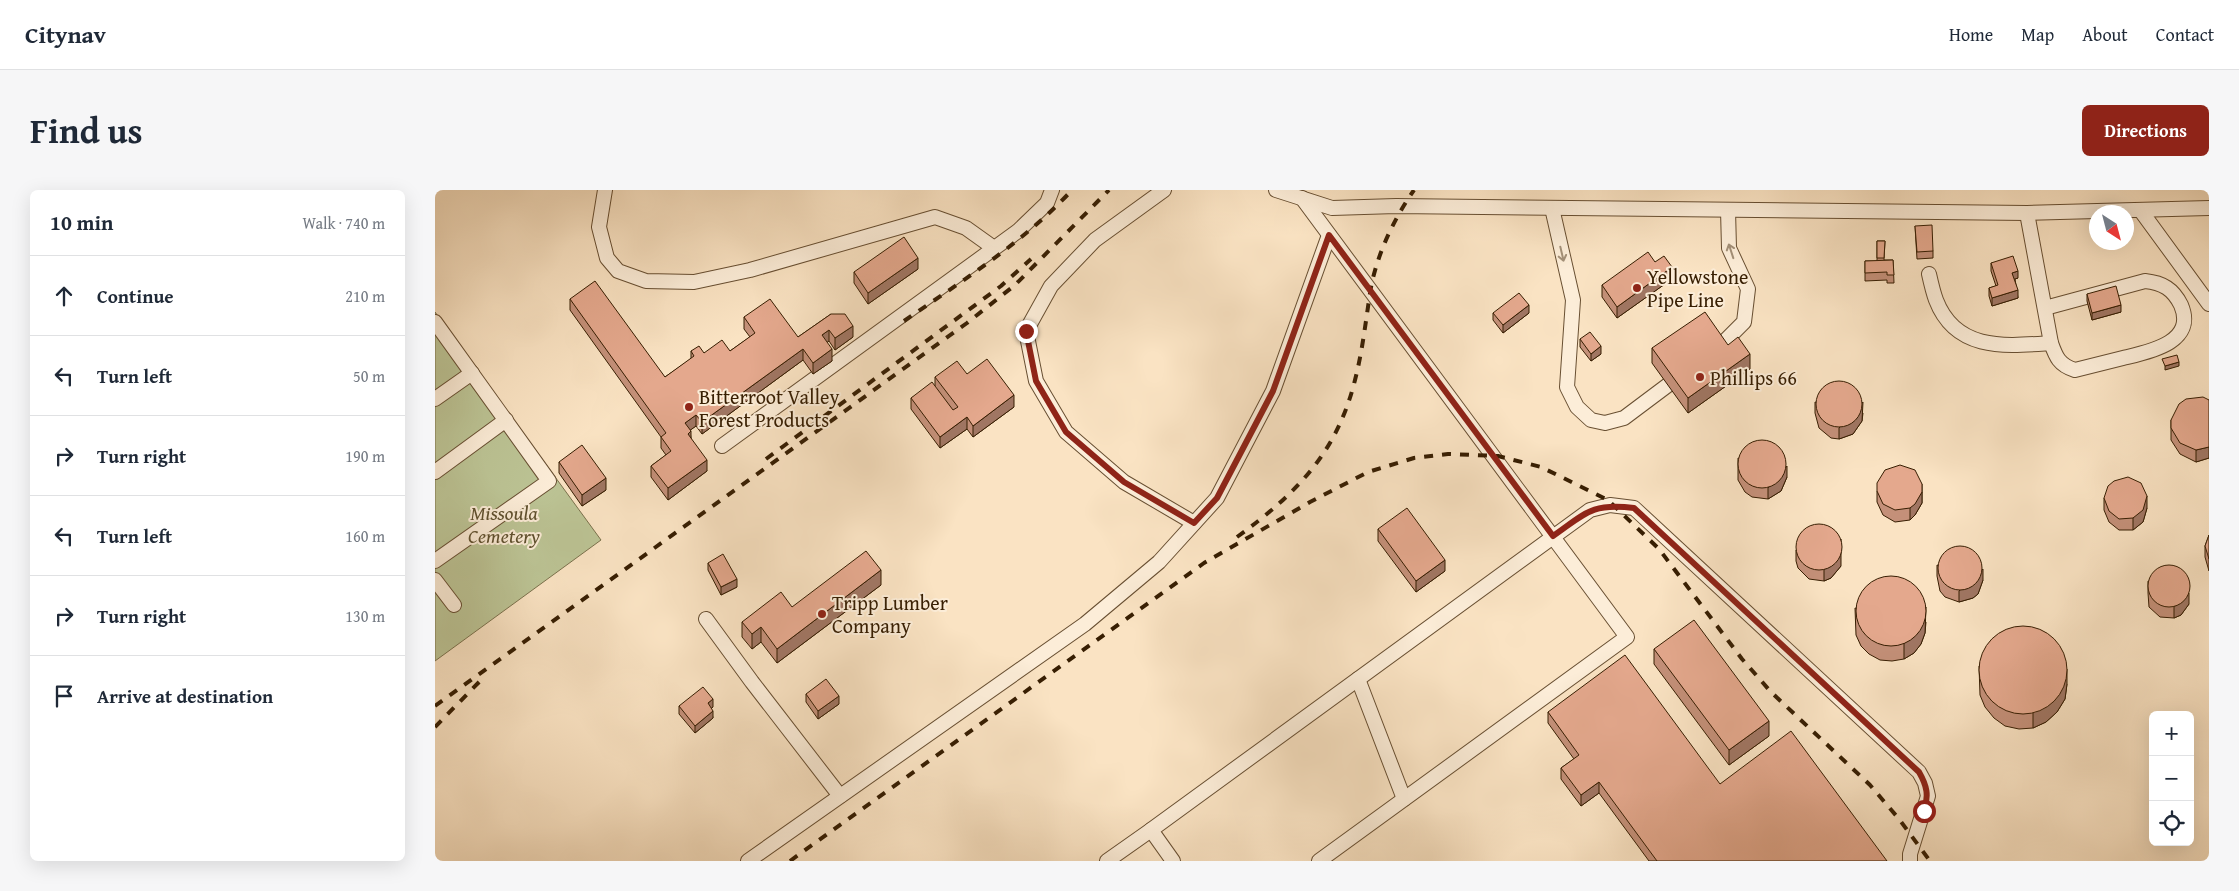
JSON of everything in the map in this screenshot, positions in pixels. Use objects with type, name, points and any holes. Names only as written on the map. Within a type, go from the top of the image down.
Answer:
[{"type":"street","points":[[605,190],[599,227],[607,258],[618,271],[646,282],[694,282],[750,270],[935,217],[966,228],[995,248]]},
{"type":"street","points":[[722,446],[1017,231],[1047,203],[1052,190]]},
{"type":"street","points":[[1164,190],[1095,240],[1051,286],[1026,331],[1036,381],[1066,432],[1124,482],[1194,523]]},
{"type":"street","points":[[1276,190],[1332,208],[1396,206],[2027,213],[2209,208]]},
{"type":"street","points":[[1302,198],[1627,637],[1319,861]]},
{"type":"street","points":[[1552,208],[1573,300],[1567,387],[1577,407],[1591,420],[1605,423],[1624,418],[1668,385]]},
{"type":"street","points":[[1719,347],[1744,322],[1747,289],[1729,248],[1728,210]]},
{"type":"street","points":[[2141,211],[2209,304]]},
{"type":"street","points":[[2027,213],[2051,343],[2056,358],[2064,367],[2075,370],[2160,349],[2180,332],[2183,322],[2183,310],[2172,290],[2160,283],[2145,281],[2045,308]]},
{"type":"street","points":[[748,861],[1085,624],[1159,562],[1217,498],[1273,391],[1329,235]]},
{"type":"street","points":[[1929,274],[1936,301],[1952,326],[1973,340],[2005,346],[2051,343]]},
{"type":"street","points":[[435,323],[549,481],[435,561]]},
{"type":"street","points":[[435,399],[472,373]]},
{"type":"street","points":[[435,472],[506,420]]},
{"type":"street","points":[[1107,861],[1553,536],[1590,510],[1610,506],[1634,508],[1919,772],[1929,796],[1910,854],[1910,861]]},
{"type":"street","points":[[435,580],[454,605]]},
{"type":"street","points":[[706,619],[752,682],[841,796]]},
{"type":"street","points":[[1358,679],[1404,799]]},
{"type":"street","points":[[1151,830],[1173,861]]},
{"type":"green space","name":"Missoula Cemetery","points":[[435,312],[601,540],[435,661]]},
{"type":"building","points":[[1932,225],[1933,251],[1917,252],[1915,226]]},
{"type":"building","points":[[904,237],[918,258],[868,293],[854,272]]},
{"type":"building","points":[[1877,241],[1885,241],[1884,258],[1877,258]]},
{"type":"building","points":[[1648,252],[1655,262],[1664,256],[1672,267],[1617,307],[1602,285]]},
{"type":"building","points":[[2013,256],[2018,271],[2012,273],[2018,290],[1992,298],[1989,288],[1998,285],[1991,263]]},
{"type":"building","points":[[1893,260],[1894,275],[1887,275],[1887,272],[1865,273],[1865,261]]},
{"type":"building","name":"Bitterroot Valley Forest Products","points":[[595,281],[665,377],[694,356],[691,351],[699,346],[704,353],[722,340],[730,351],[755,333],[744,317],[770,299],[798,337],[831,314],[845,314],[853,326],[835,338],[829,330],[822,335],[832,349],[813,363],[803,349],[702,422],[696,415],[685,423],[691,431],[688,434],[707,460],[668,488],[651,466],[671,451],[661,437],[666,433],[570,299]]},
{"type":"building","points":[[2116,286],[2121,305],[2092,313],[2087,294]]},
{"type":"building","points":[[1519,293],[1529,305],[1503,325],[1493,313]]},
{"type":"building","name":"Phillips 66","points":[[1705,312],[1728,345],[1738,337],[1750,354],[1688,398],[1652,348]]},
{"type":"building","points":[[1590,332],[1601,346],[1591,354],[1580,339]]},
{"type":"building","points":[[2177,355],[2179,362],[2165,366],[2162,359]]},
{"type":"building","points":[[987,359],[1014,395],[973,426],[967,417],[940,437],[911,398],[932,382],[953,410],[958,407],[935,377],[957,361],[967,374]]},
{"type":"building","points":[[1835,381],[1843,381],[1852,385],[1858,391],[1862,404],[1858,417],[1852,423],[1843,427],[1835,427],[1826,423],[1820,417],[1816,408],[1816,400],[1820,391],[1826,385]]},
{"type":"building","points":[[2203,397],[2209,400],[2209,447],[2196,450],[2180,443],[2171,428],[2171,420],[2179,404],[2186,399]]},
{"type":"building","points":[[1762,440],[1771,442],[1779,447],[1784,455],[1786,464],[1784,473],[1779,481],[1771,486],[1762,488],[1753,486],[1745,481],[1740,473],[1738,464],[1740,455],[1745,447],[1753,442]]},
{"type":"building","points":[[582,445],[606,478],[582,495],[559,462]]},
{"type":"building","points":[[1900,465],[1915,470],[1922,484],[1922,492],[1915,504],[1910,508],[1895,510],[1883,504],[1877,491],[1877,483],[1885,470]]},
{"type":"building","points":[[2128,477],[2141,483],[2147,496],[2143,510],[2133,518],[2119,519],[2109,511],[2104,498],[2108,486],[2114,481]]},
{"type":"building","points":[[1407,508],[1445,560],[1416,581],[1378,529]]},
{"type":"building","points":[[1819,524],[1832,528],[1838,534],[1842,547],[1838,560],[1832,566],[1819,570],[1806,566],[1800,560],[1796,547],[1800,534],[1806,528]]},
{"type":"building","points":[[2209,535],[2209,559],[2205,546]]},
{"type":"building","points":[[1956,546],[1964,546],[1976,552],[1982,568],[1976,584],[1964,590],[1956,590],[1944,584],[1938,572],[1938,564],[1944,552]]},
{"type":"building","points":[[866,551],[881,570],[777,649],[761,627],[752,634],[742,622],[781,592],[792,607]]},
{"type":"building","points":[[723,554],[737,579],[721,587],[708,563]]},
{"type":"building","points":[[2165,565],[2173,565],[2184,571],[2190,586],[2184,601],[2173,607],[2165,607],[2154,601],[2148,590],[2148,582],[2154,571]]},
{"type":"building","points":[[1884,576],[1898,576],[1911,582],[1920,591],[1926,604],[1924,624],[1916,636],[1898,646],[1884,646],[1871,640],[1862,631],[1856,618],[1856,604],[1862,591],[1871,582]]},
{"type":"building","points":[[1694,620],[1769,721],[1729,750],[1654,649]]},
{"type":"building","points":[[2023,626],[2040,630],[2054,639],[2063,653],[2067,670],[2063,687],[2054,701],[2040,710],[2023,714],[2006,710],[1992,701],[1983,687],[1979,670],[1983,653],[1992,639],[2006,630]]},
{"type":"building","points":[[1625,655],[1720,784],[1791,731],[1887,861],[1657,861],[1599,782],[1581,795],[1561,768],[1579,755],[1548,712]]},
{"type":"building","points":[[826,679],[839,696],[818,711],[806,694]]},
{"type":"building","points":[[703,687],[713,699],[708,703],[713,711],[695,726],[679,706]]},
{"type":"railway","points":[[904,321],[1013,244],[1034,227],[1072,190]]},
{"type":"railway","points":[[435,706],[967,323],[1015,285],[1109,190]]},
{"type":"railway","points":[[1237,537],[1278,505],[1296,488],[1325,450],[1337,429],[1355,380],[1371,287],[1378,261],[1393,224],[1414,190]]},
{"type":"railway","points":[[766,459],[1001,286],[1031,259]]},
{"type":"railway","points":[[790,861],[1204,563],[1310,502],[1368,472],[1414,458],[1448,454],[1498,456],[1541,467],[1608,500],[1659,549],[1742,659],[1771,692],[1870,785],[1899,819],[1930,861]]},
{"type":"railway","points":[[435,727],[484,677]]},
{"type":"place","name":"Yellowstone Pipe Line","points":[[1637,288]]},
{"type":"place","name":"Phillips 66","points":[[1700,377]]},
{"type":"place","name":"Bitterroot Valley Forest Products","points":[[689,407]]},
{"type":"place","name":"Tripp Lumber Company","points":[[822,614]]},
{"type":"route","points":[[1026,331],[1036,381],[1066,432],[1124,482],[1194,523],[1217,498],[1273,391],[1329,235],[1553,536],[1590,510],[1610,506],[1634,508],[1919,772],[1929,796],[1924,811]]}]
